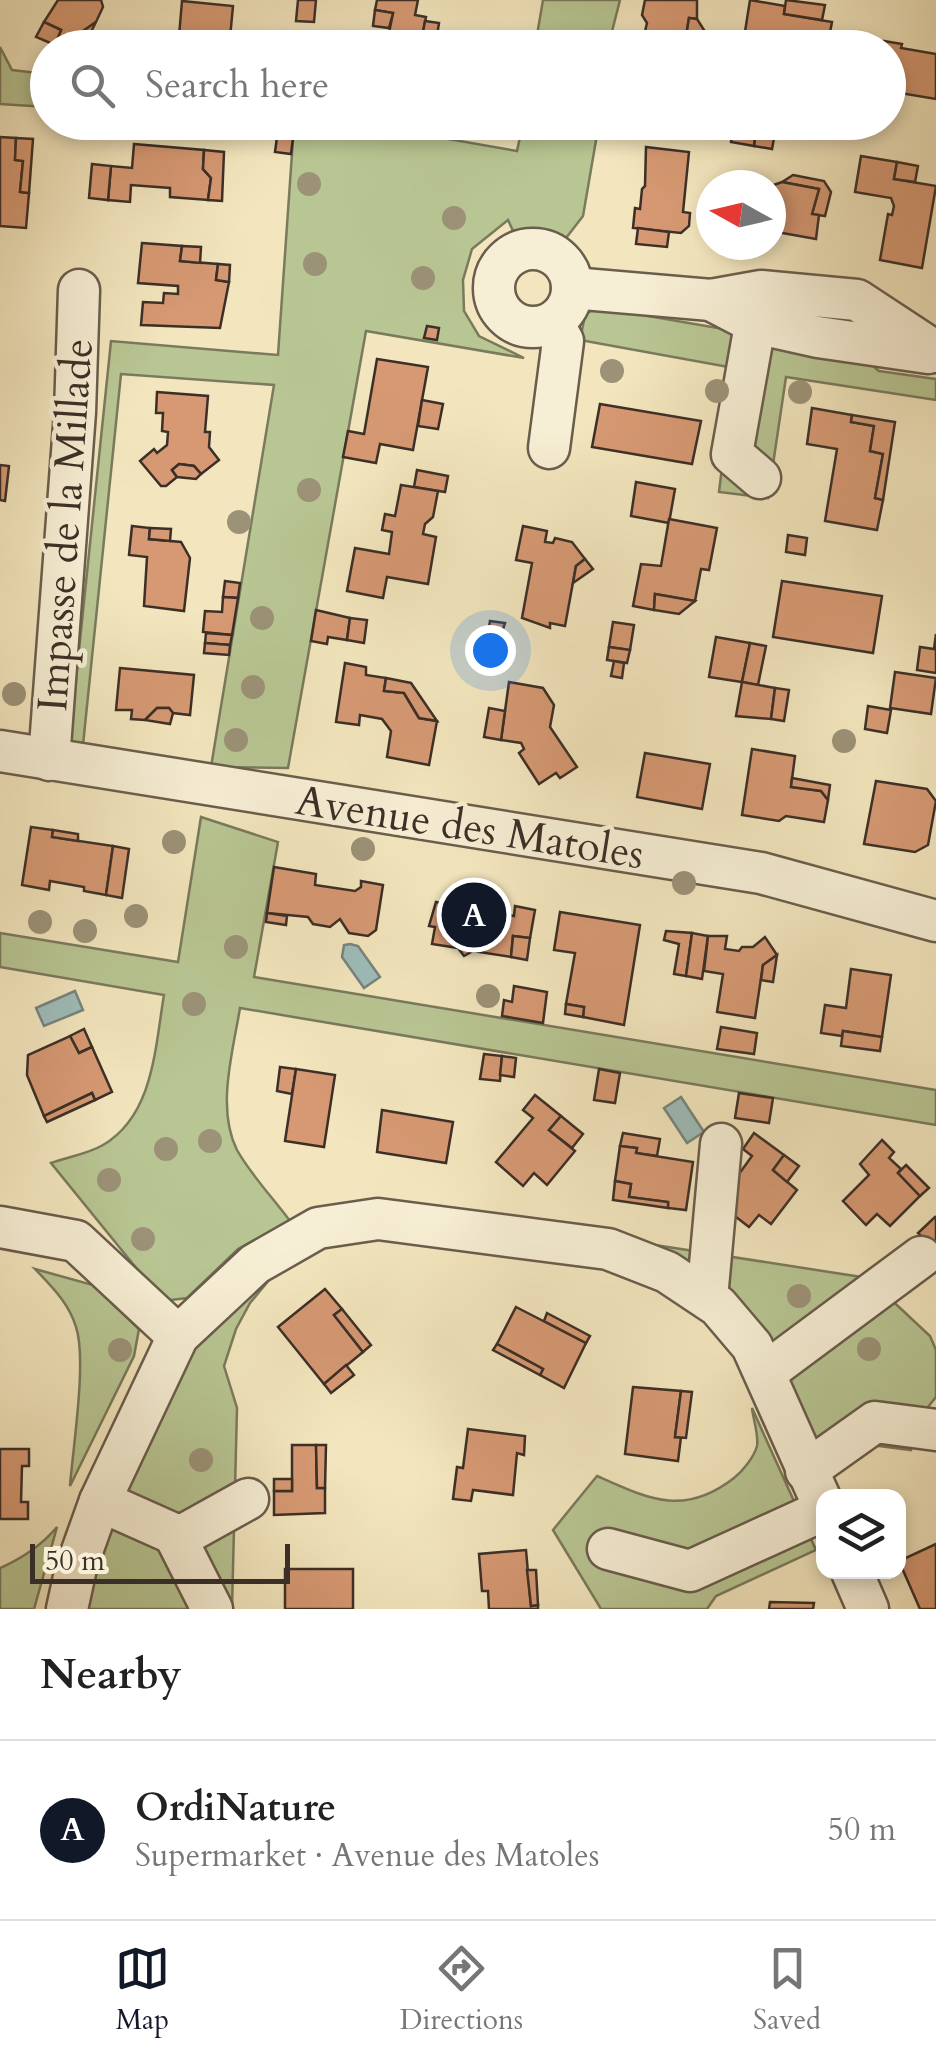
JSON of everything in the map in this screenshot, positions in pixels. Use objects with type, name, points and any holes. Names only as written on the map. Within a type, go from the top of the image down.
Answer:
[{"type":"street","points":[[544,250],[558,257],[568,269],[572,288],[567,308],[553,323],[533,328],[513,322],[499,308],[493,288],[497,272],[516,252],[544,250]]},
{"type":"street","points":[[572,288],[758,307],[857,300],[936,353]]},
{"type":"street","name":"Impasse de la Millade","points":[[49,760],[75,412],[79,290]]},
{"type":"street","points":[[758,307],[732,454],[760,478]]},
{"type":"street","points":[[549,448],[563,342],[553,323]]},
{"type":"street","name":"Avenue des Matoles","points":[[0,751],[761,873],[936,921]]},
{"type":"street","points":[[707,1298],[721,1144]]},
{"type":"street","points":[[67,1609],[76,1568],[100,1502],[178,1336],[256,1264],[318,1228],[378,1218],[608,1249],[667,1272],[718,1306],[752,1346],[816,1491]]},
{"type":"street","points":[[0,1227],[76,1241],[178,1336]]},
{"type":"street","points":[[765,1372],[922,1257]]},
{"type":"street","points":[[806,1470],[875,1422],[936,1430]]},
{"type":"street","points":[[100,1502],[174,1534],[185,1534],[248,1499]]},
{"type":"street","points":[[608,1549],[690,1571],[816,1512]]},
{"type":"street","points":[[174,1534],[212,1609]]},
{"type":"street","points":[[855,1579],[868,1609]]},
{"type":"green space","points":[[543,0],[620,0],[612,30],[538,30]]},
{"type":"green space","points":[[0,47],[12,70],[30,72],[30,106],[0,104]]},
{"type":"green space","points":[[293,140],[454,140],[517,151],[519,140],[596,140],[583,216],[563,242],[515,235],[508,220],[472,249],[463,280],[464,311],[479,336],[524,358],[366,331],[288,768],[211,767],[274,385],[121,374],[83,745],[74,744],[70,737],[111,341],[278,355]]},
{"type":"green space","points":[[596,307],[856,352],[879,371],[936,379],[936,400],[786,377],[768,498],[719,492],[734,368],[580,340],[585,315]]},
{"type":"green space","points":[[201,817],[278,842],[254,977],[936,1090],[936,1125],[240,1008],[228,1080],[231,1134],[249,1168],[290,1221],[238,1249],[187,1298],[163,1301],[51,1163],[103,1145],[133,1116],[149,1078],[164,995],[0,967],[0,933],[178,962]]},
{"type":"green space","points":[[655,1245],[868,1278],[930,1336],[936,1350],[936,1397],[915,1423],[911,1450],[871,1445],[829,1473],[767,1336],[731,1290]]},
{"type":"green space","points":[[35,1269],[93,1285],[139,1329],[134,1356],[70,1486],[80,1382],[79,1342],[69,1310]]},
{"type":"green space","points":[[274,1274],[250,1303],[236,1329],[224,1366],[237,1408],[232,1609],[87,1609],[125,1488],[163,1402],[210,1329],[240,1297]]},
{"type":"green space","points":[[752,1408],[816,1550],[716,1596],[707,1609],[601,1609],[553,1530],[597,1476],[650,1497],[682,1501],[699,1497],[741,1472],[756,1450]]},
{"type":"green space","points":[[57,1527],[34,1609],[0,1609],[0,1568],[31,1551]]},
{"type":"water","points":[[344,945],[358,946],[380,977],[364,988],[342,957]]},
{"type":"water","points":[[75,991],[83,1010],[44,1026],[36,1008]]},
{"type":"water","points":[[681,1097],[704,1132],[687,1143],[664,1108]]},
{"type":"building","points":[[58,0],[101,0],[103,7],[96,22],[84,30],[61,30],[44,22]]},
{"type":"building","points":[[298,0],[316,0],[314,22],[296,21]]},
{"type":"building","points":[[377,0],[418,0],[415,15],[426,17],[423,30],[390,30],[393,13],[375,10]]},
{"type":"building","points":[[645,0],[697,0],[697,19],[689,18],[687,30],[645,30],[647,23],[642,15]]},
{"type":"building","points":[[750,0],[785,6],[784,14],[832,22],[830,30],[745,30]]},
{"type":"building","points":[[786,0],[825,5],[822,20],[784,14]]},
{"type":"building","points":[[182,1],[233,6],[231,30],[180,30]]},
{"type":"building","points":[[375,10],[393,13],[389,28],[373,26]]},
{"type":"building","points":[[689,18],[697,19],[704,30],[687,30]]},
{"type":"building","points":[[425,21],[439,23],[438,30],[423,30]]},
{"type":"building","points":[[44,22],[61,30],[40,30]]},
{"type":"building","points":[[906,49],[936,54],[936,99],[906,94]]},
{"type":"building","points":[[0,137],[16,138],[15,160],[23,161],[20,192],[29,193],[26,228],[0,226]]},
{"type":"building","points":[[16,138],[33,140],[29,193],[20,192],[23,161],[15,160]]},
{"type":"building","points":[[277,140],[293,140],[291,154],[275,152]]},
{"type":"building","points":[[731,140],[755,140],[754,146]]},
{"type":"building","points":[[755,140],[774,140],[772,149],[754,146]]},
{"type":"building","points":[[134,144],[204,150],[203,169],[211,178],[208,200],[170,197],[170,188],[131,185],[130,202],[108,200],[111,166],[132,168]]},
{"type":"building","points":[[646,147],[689,152],[683,212],[690,213],[689,226],[681,233],[633,228],[635,208],[640,209],[645,186]]},
{"type":"building","points":[[204,150],[224,152],[222,201],[208,200],[211,178],[203,169]]},
{"type":"building","points":[[861,156],[897,162],[894,179],[936,186],[922,268],[880,260],[888,214],[892,215],[894,206],[891,198],[855,192]]},
{"type":"building","points":[[897,162],[918,166],[915,182],[894,179]]},
{"type":"building","points":[[92,164],[111,166],[108,200],[89,198]]},
{"type":"building","points":[[793,175],[824,181],[831,192],[825,216],[812,214],[819,189],[786,183]]},
{"type":"building","points":[[786,183],[819,189],[812,214],[819,215],[816,239],[786,234]]},
{"type":"building","points":[[638,228],[669,232],[667,247],[636,244]]},
{"type":"building","points":[[142,243],[182,246],[180,261],[218,264],[216,280],[229,282],[220,328],[141,325],[143,302],[163,303],[164,293],[178,294],[178,286],[138,283]]},
{"type":"building","points":[[182,246],[201,247],[200,263],[180,261]]},
{"type":"building","points":[[218,264],[230,265],[229,282],[216,280]]},
{"type":"building","points":[[427,326],[439,328],[437,340],[424,338]]},
{"type":"building","points":[[377,359],[428,367],[413,450],[380,444],[376,463],[343,457],[348,431],[364,434]]},
{"type":"building","points":[[157,392],[208,396],[205,432],[210,432],[209,447],[219,460],[201,474],[194,466],[179,464],[172,470],[177,477],[166,486],[161,486],[140,461],[154,449],[157,453],[167,445],[168,432],[162,431],[163,413],[156,413]]},
{"type":"building","points":[[422,400],[443,404],[438,429],[418,426]]},
{"type":"building","points":[[600,404],[701,421],[692,464],[592,447]]},
{"type":"building","points":[[812,408],[852,415],[851,422],[874,426],[870,451],[883,454],[875,498],[883,500],[877,530],[825,521],[837,449],[807,444]]},
{"type":"building","points":[[852,415],[895,422],[883,500],[875,498],[883,454],[870,451],[874,426],[851,422]]},
{"type":"building","points":[[179,464],[194,466],[201,474],[196,479],[177,477],[172,470]]},
{"type":"building","points":[[0,465],[9,466],[5,501],[0,500]]},
{"type":"building","points":[[417,470],[448,476],[445,492],[414,487]]},
{"type":"building","points":[[636,482],[675,489],[669,523],[631,516]]},
{"type":"building","points":[[401,485],[438,491],[433,517],[425,524],[423,534],[436,537],[428,584],[387,577],[383,598],[347,591],[355,548],[389,554],[392,532],[382,530],[385,514],[395,516]]},
{"type":"building","points":[[669,519],[717,528],[709,570],[701,569],[695,601],[655,594],[654,610],[633,606],[641,564],[661,566]]},
{"type":"building","points":[[132,526],[150,528],[149,539],[181,542],[190,558],[184,611],[144,606],[147,557],[129,555]]},
{"type":"building","points":[[523,526],[547,531],[545,542],[553,543],[555,538],[572,542],[585,559],[576,566],[565,626],[550,623],[550,628],[522,618],[532,563],[516,560]]},
{"type":"building","points":[[150,528],[171,529],[170,541],[149,539]]},
{"type":"building","points":[[788,535],[807,538],[805,555],[786,552]]},
{"type":"building","points":[[585,559],[593,569],[573,583],[576,566]]},
{"type":"building","points":[[225,581],[240,583],[238,598],[223,597]]},
{"type":"building","points":[[782,581],[882,596],[873,653],[773,637]]},
{"type":"building","points":[[655,594],[695,601],[679,614],[654,610]]},
{"type":"building","points":[[223,597],[238,598],[232,635],[203,632],[205,611],[222,612]]},
{"type":"building","points":[[316,610],[350,618],[347,640],[328,637],[327,644],[311,641]]},
{"type":"building","points":[[350,618],[367,620],[364,643],[347,640]]},
{"type":"building","points":[[490,621],[505,623],[499,642],[487,639]]},
{"type":"building","points":[[613,622],[634,625],[630,650],[609,647]]},
{"type":"building","points":[[206,633],[232,635],[230,645],[205,643]]},
{"type":"building","points":[[936,634],[936,673],[917,670],[920,647],[934,649]]},
{"type":"building","points":[[716,637],[750,643],[742,682],[709,677]]},
{"type":"building","points":[[205,643],[230,645],[229,655],[204,653]]},
{"type":"building","points":[[750,643],[766,646],[758,685],[742,682]]},
{"type":"building","points":[[609,647],[630,650],[627,663],[607,660]]},
{"type":"building","points":[[614,661],[624,663],[622,678],[611,676]]},
{"type":"building","points":[[345,663],[366,667],[366,675],[386,678],[384,691],[404,693],[419,718],[437,721],[429,765],[387,757],[391,731],[382,719],[360,715],[359,725],[336,722]]},
{"type":"building","points":[[120,668],[194,675],[190,715],[157,708],[145,720],[131,719],[132,710],[116,710]]},
{"type":"building","points":[[895,672],[936,678],[931,714],[890,708]]},
{"type":"building","points":[[386,678],[411,683],[437,721],[419,718],[404,693],[384,691]]},
{"type":"building","points":[[509,682],[543,688],[554,705],[550,727],[577,767],[560,778],[556,773],[539,784],[519,753],[524,749],[521,743],[501,740]]},
{"type":"building","points":[[742,682],[775,688],[771,719],[736,716]]},
{"type":"building","points":[[775,688],[789,690],[784,721],[771,719]]},
{"type":"building","points":[[868,706],[891,710],[887,733],[865,729]]},
{"type":"building","points":[[157,708],[169,708],[173,713],[170,724],[145,720]]},
{"type":"building","points":[[489,708],[505,711],[501,740],[484,737]]},
{"type":"building","points":[[752,749],[795,756],[791,787],[821,791],[828,800],[824,822],[742,815]]},
{"type":"building","points":[[645,753],[710,764],[702,809],[637,797]]},
{"type":"building","points":[[792,778],[830,785],[828,800],[821,791],[791,787]]},
{"type":"building","points":[[876,781],[927,789],[936,801],[928,845],[915,852],[864,844]]},
{"type":"building","points":[[31,827],[53,830],[52,837],[113,846],[106,895],[50,881],[49,890],[22,885]]},
{"type":"building","points":[[53,830],[78,834],[78,841],[52,837]]},
{"type":"building","points":[[113,846],[129,849],[122,898],[106,895]]},
{"type":"building","points":[[274,867],[316,874],[315,885],[355,891],[361,887],[361,881],[383,885],[376,930],[368,936],[349,933],[340,919],[330,927],[313,924],[308,917],[267,913]]},
{"type":"building","points":[[436,902],[470,907],[469,918],[480,920],[491,911],[514,916],[515,906],[535,910],[530,938],[513,936],[511,957],[473,951],[464,956],[458,948],[432,944],[435,927],[429,926]]},
{"type":"building","points":[[560,912],[640,925],[624,1025],[583,1017],[584,1007],[566,1004],[575,953],[554,950]]},
{"type":"building","points":[[267,913],[287,916],[286,925],[266,922]]},
{"type":"building","points":[[666,931],[692,933],[686,976],[674,974],[679,944],[664,940]]},
{"type":"building","points":[[692,933],[708,936],[702,979],[686,976]]},
{"type":"building","points":[[513,936],[530,938],[527,960],[511,957]]},
{"type":"building","points":[[708,936],[727,936],[725,949],[739,951],[742,947],[753,947],[765,937],[777,955],[763,965],[755,1018],[717,1012],[723,974],[704,971]]},
{"type":"building","points":[[777,955],[773,982],[761,980],[763,965]]},
{"type":"building","points":[[851,969],[891,975],[882,1037],[843,1031],[842,1036],[821,1033],[825,1005],[846,1008]]},
{"type":"building","points":[[514,986],[547,992],[543,1023],[502,1016],[504,1000],[512,1002]]},
{"type":"building","points":[[566,1004],[584,1007],[583,1017],[565,1014]]},
{"type":"building","points":[[721,1027],[757,1033],[754,1054],[717,1049]]},
{"type":"building","points":[[84,1029],[92,1047],[79,1053],[70,1036]]},
{"type":"building","points":[[843,1031],[882,1037],[880,1051],[841,1046]]},
{"type":"building","points":[[70,1036],[79,1053],[92,1047],[112,1092],[95,1100],[92,1093],[44,1116],[27,1075],[28,1055]]},
{"type":"building","points":[[484,1054],[502,1056],[500,1081],[480,1079]]},
{"type":"building","points":[[502,1056],[516,1058],[514,1077],[500,1075]]},
{"type":"building","points":[[280,1067],[296,1069],[292,1094],[277,1091]]},
{"type":"building","points":[[296,1069],[335,1075],[324,1147],[285,1141]]},
{"type":"building","points":[[599,1069],[620,1073],[615,1103],[594,1100]]},
{"type":"building","points":[[92,1093],[95,1100],[47,1122],[44,1116]]},
{"type":"building","points":[[739,1093],[773,1098],[769,1123],[735,1118]]},
{"type":"building","points":[[535,1095],[561,1116],[549,1130],[575,1151],[547,1185],[534,1173],[523,1186],[496,1162],[533,1118],[523,1110]]},
{"type":"building","points":[[382,1110],[453,1122],[446,1163],[377,1152]]},
{"type":"building","points":[[561,1116],[583,1134],[572,1148],[549,1130]]},
{"type":"building","points":[[623,1133],[660,1139],[657,1156],[620,1146]]},
{"type":"building","points":[[754,1133],[784,1155],[773,1170],[797,1190],[771,1224],[759,1215],[749,1227],[718,1203],[752,1156],[743,1149]]},
{"type":"building","points":[[882,1140],[894,1152],[889,1158],[901,1169],[898,1173],[920,1196],[890,1226],[877,1214],[866,1225],[843,1201],[869,1175],[860,1164]]},
{"type":"building","points":[[620,1146],[637,1148],[636,1153],[693,1162],[686,1210],[668,1208],[668,1202],[629,1197],[631,1184],[615,1181]]},
{"type":"building","points":[[784,1155],[799,1166],[787,1182],[773,1170]]},
{"type":"building","points":[[906,1165],[929,1188],[920,1196],[898,1173]]},
{"type":"building","points":[[615,1181],[631,1184],[629,1197],[668,1202],[668,1208],[613,1200]]},
{"type":"building","points":[[936,1218],[936,1251],[918,1233]]},
{"type":"building","points":[[325,1289],[342,1309],[334,1315],[363,1352],[324,1384],[278,1327]]},
{"type":"building","points":[[516,1307],[586,1343],[564,1388],[540,1375],[543,1369],[497,1344]]},
{"type":"building","points":[[342,1309],[371,1345],[363,1352],[334,1315]]},
{"type":"building","points":[[547,1313],[590,1336],[586,1343],[544,1321]]},
{"type":"building","points":[[497,1344],[543,1369],[540,1375],[493,1350]]},
{"type":"building","points":[[346,1365],[354,1375],[331,1393],[324,1384]]},
{"type":"building","points":[[633,1387],[681,1391],[675,1437],[681,1437],[678,1461],[625,1454]]},
{"type":"building","points":[[681,1391],[692,1392],[686,1438],[675,1437]]},
{"type":"building","points":[[468,1429],[525,1436],[524,1455],[517,1453],[513,1495],[473,1490],[471,1501],[453,1499],[457,1467],[463,1468]]},
{"type":"building","points":[[292,1445],[316,1445],[317,1488],[325,1488],[325,1513],[274,1515],[274,1491],[292,1491]]},
{"type":"building","points":[[316,1445],[326,1445],[325,1488],[317,1488]]},
{"type":"building","points":[[0,1449],[29,1449],[29,1466],[22,1466],[21,1502],[28,1502],[28,1519],[0,1519]]},
{"type":"building","points":[[274,1479],[292,1479],[292,1491],[274,1491]]},
{"type":"building","points":[[936,1544],[936,1609],[920,1609],[906,1577],[906,1558]]},
{"type":"building","points":[[526,1550],[531,1606],[538,1605],[538,1609],[489,1609],[488,1591],[482,1591],[479,1554]]},
{"type":"building","points":[[285,1569],[353,1569],[353,1609],[285,1609]]},
{"type":"building","points":[[527,1570],[536,1570],[538,1605],[531,1606]]},
{"type":"building","points":[[770,1602],[814,1603],[813,1609],[769,1609]]},
{"type":"place","name":"OrdiNature","points":[[474,915]]}]
